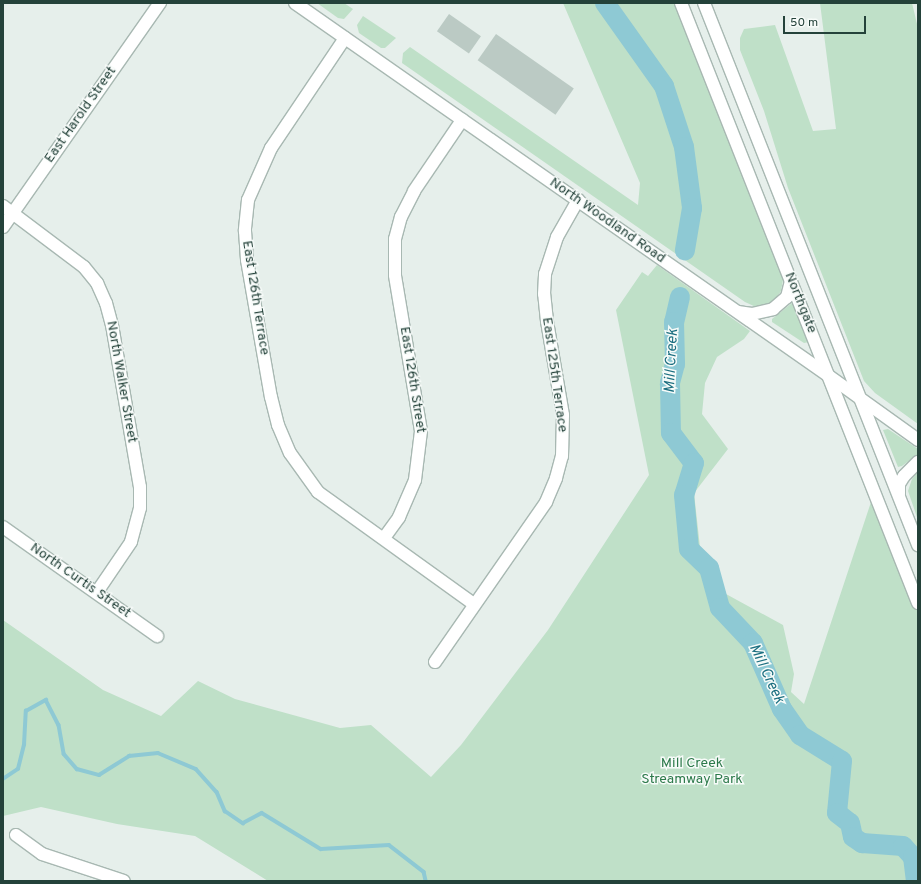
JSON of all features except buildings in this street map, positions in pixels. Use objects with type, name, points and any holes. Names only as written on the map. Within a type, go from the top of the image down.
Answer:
[{"type":"street","name":"East Harold Street","points":[[3,226],[8,210],[160,3]]},
{"type":"street","name":"North Woodland Road","points":[[295,3],[738,312],[918,440]]},
{"type":"street","name":"Northgate","points":[[681,3],[918,603]]},
{"type":"street","name":"Northgate","points":[[704,3],[918,545]]},
{"type":"street","name":"East 126th Terrace","points":[[346,38],[262,163],[248,200],[245,231],[247,260],[278,425],[290,453],[318,492],[384,538]]},
{"type":"street","name":"East 126th Street","points":[[384,538],[399,517],[415,480],[421,431],[395,275],[395,239],[401,217],[414,191],[462,120]]},
{"type":"street","name":"East 125th Terrace","points":[[435,662],[546,502],[556,478],[562,456],[563,415],[546,308],[545,274],[557,237],[578,200]]},
{"type":"street","name":"North Walker Street","points":[[8,210],[84,267],[97,283],[106,303],[112,325],[140,487],[140,508],[131,542],[97,592]]},
{"type":"street","points":[[738,312],[758,313],[773,309],[786,297],[791,281]]},
{"type":"street","points":[[898,496],[899,484],[904,476],[918,462]]},
{"type":"street","name":"North Curtis Street","points":[[3,527],[97,592],[157,636]]},
{"type":"street","points":[[384,538],[474,604]]},
{"type":"street","points":[[16,835],[42,854],[124,881]]},
{"type":"green space","points":[[317,3],[344,3],[353,9],[344,19],[338,18]]},
{"type":"green space","points":[[563,3],[674,3],[781,269],[783,280],[781,291],[775,300],[767,305],[756,307],[745,302],[402,63],[403,53],[410,47],[638,205],[640,183]]},
{"type":"green space","points":[[820,3],[912,3],[918,28],[918,424],[875,393],[864,381],[788,188],[764,111],[740,50],[740,38],[744,29],[775,25],[813,131],[836,129]]},
{"type":"green space","points":[[363,16],[396,38],[385,48],[381,48],[359,33],[357,25]]},
{"type":"green space","name":"Mill Creek Streamway Park","points":[[657,265],[750,331],[744,339],[717,357],[705,383],[702,414],[728,449],[694,493],[700,547],[715,588],[783,625],[794,674],[791,692],[804,704],[871,502],[878,520],[881,509],[918,603],[918,881],[268,881],[195,836],[117,824],[41,807],[3,816],[3,620],[103,690],[161,716],[198,681],[235,699],[340,728],[371,725],[431,777],[461,745],[548,630],[649,475],[616,310],[642,272],[648,276]]},
{"type":"green space","points":[[792,303],[809,342],[804,343],[772,322],[772,319]]},
{"type":"green space","points":[[888,429],[918,449],[918,454],[902,466],[898,467],[883,430]]},
{"type":"green space","points":[[918,472],[918,520],[908,491],[912,479]]},
{"type":"waterway","name":"Mill Creek","points":[[605,3],[664,86],[684,147],[692,208],[685,250]]},
{"type":"waterway","name":"Mill Creek","points":[[680,297],[674,322],[675,364],[670,383],[671,433],[694,463],[684,495],[689,549],[709,568],[720,608],[753,643],[782,709],[800,735],[842,761],[837,813],[850,823],[853,837],[862,843],[903,846],[913,857],[916,881]]},
{"type":"waterway","points":[[3,779],[18,769],[24,745],[26,711],[46,700],[59,725],[64,754],[77,769],[99,775],[129,756],[158,753],[196,769],[217,792],[225,811],[243,823],[262,813],[321,849],[389,845],[424,872],[426,881]]}]
